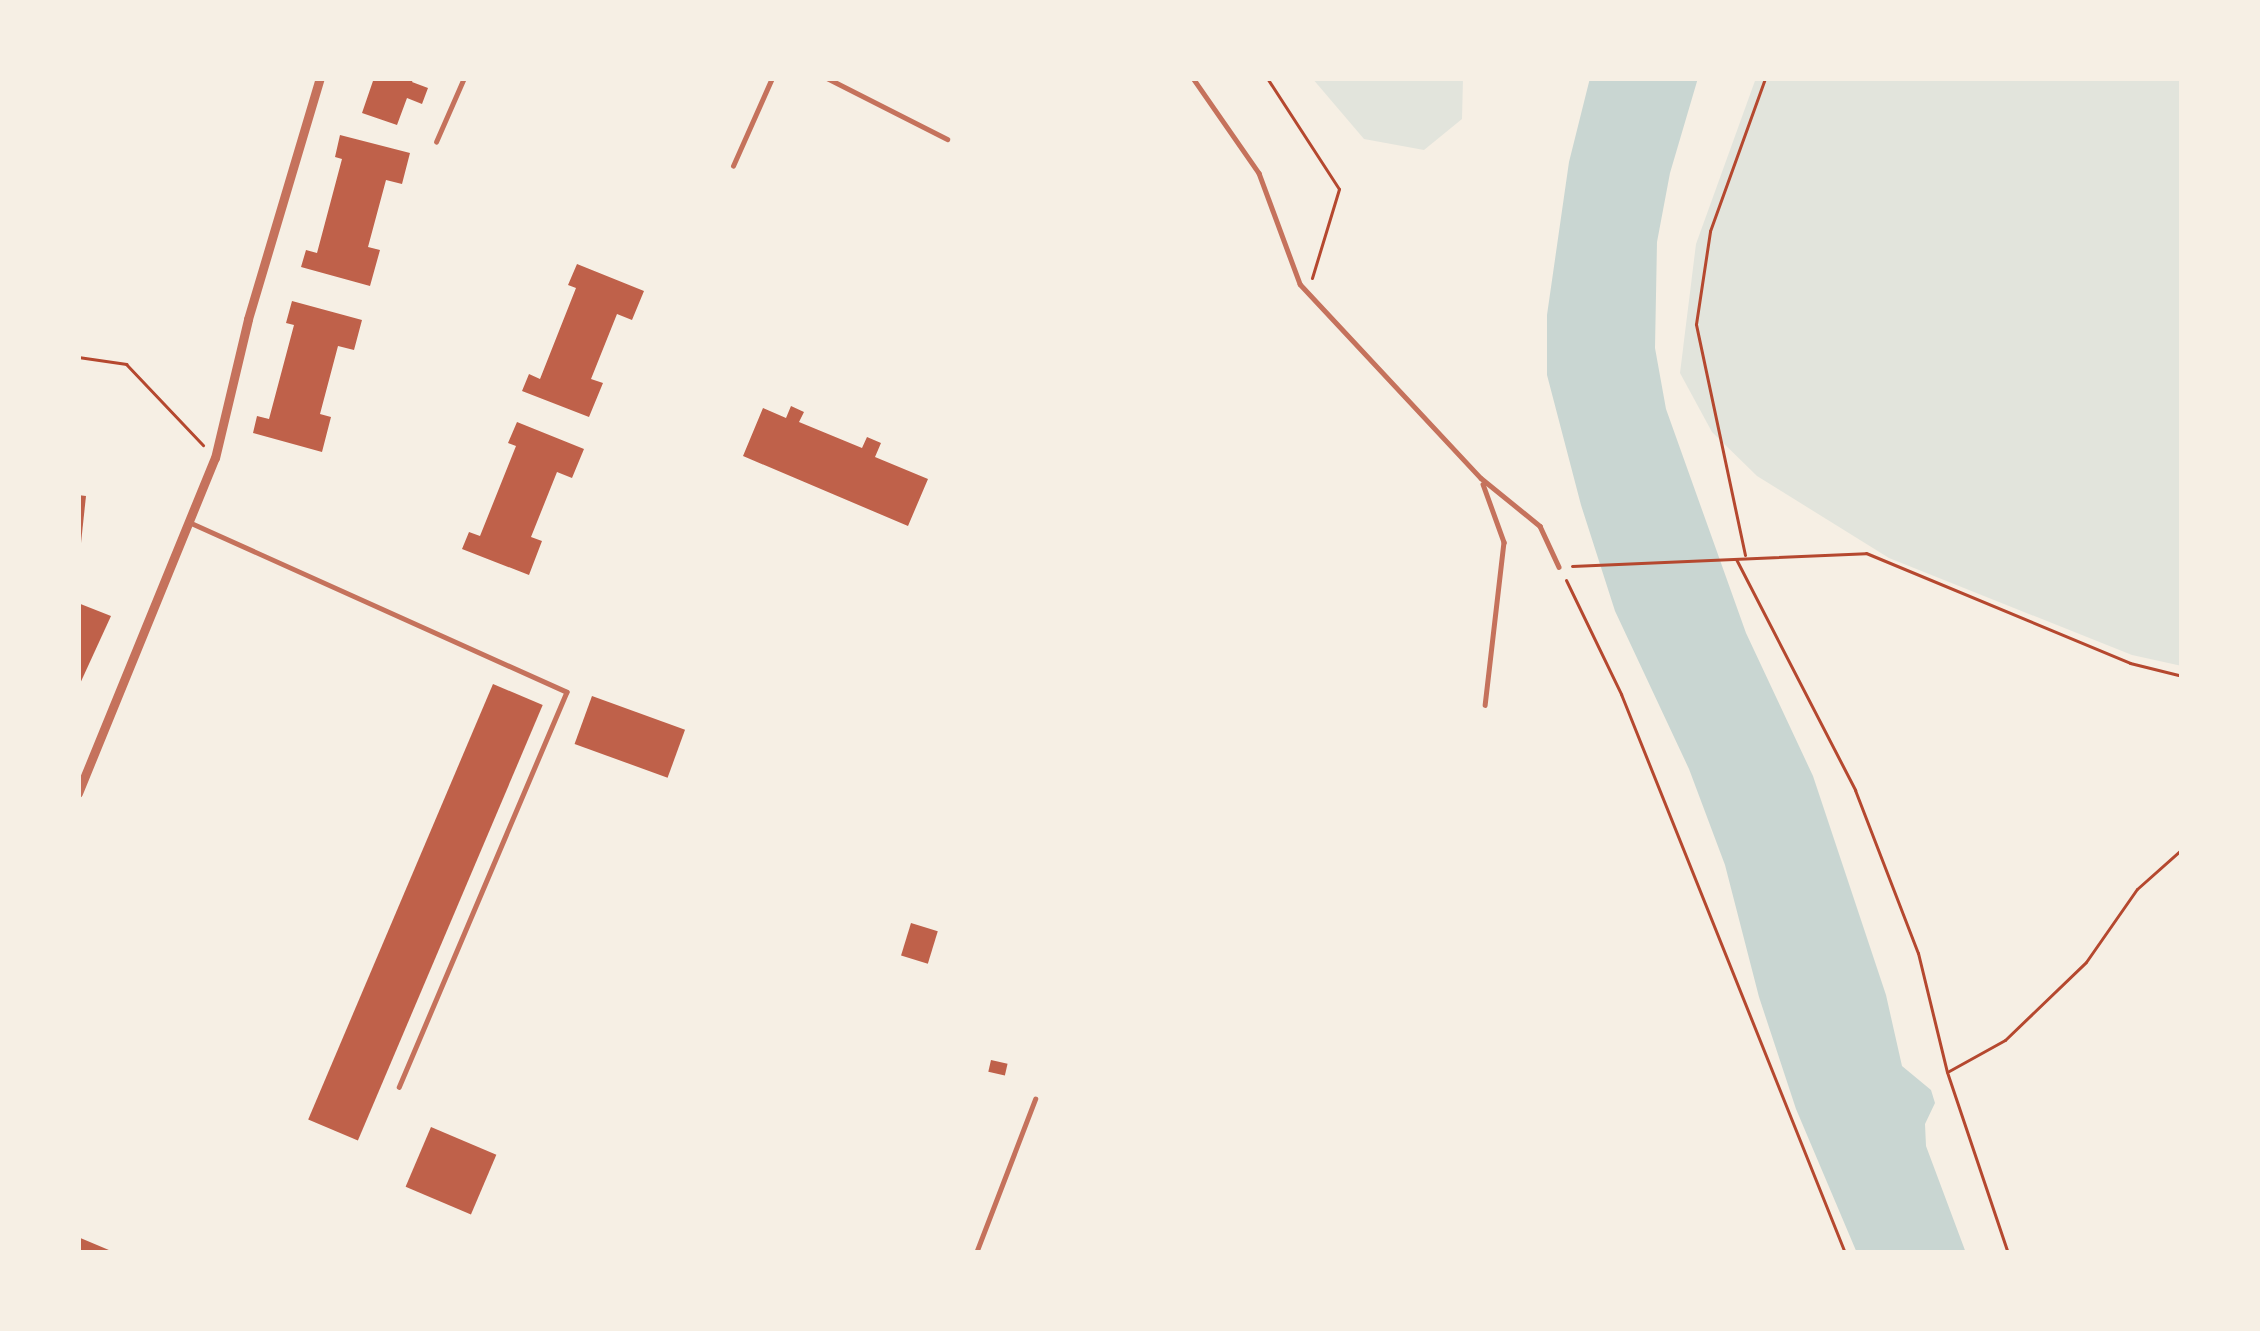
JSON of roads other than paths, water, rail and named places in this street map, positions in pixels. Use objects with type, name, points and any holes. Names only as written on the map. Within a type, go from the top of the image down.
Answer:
[{"type":"street","points":[[78,793],[215,458],[248,319],[320,78]]},
{"type":"street","points":[[78,765],[91,766]]},
{"type":"lane","points":[[436,142],[464,78]]},
{"type":"lane","points":[[733,166],[772,78]]},
{"type":"lane","points":[[827,78],[841,81],[946,139]]},
{"type":"lane","points":[[1193,78],[1259,172],[1308,292],[1481,478],[1540,526],[1559,566]]},
{"type":"lane","points":[[1481,478],[1504,542],[1485,705]]},
{"type":"lane","points":[[189,522],[567,692],[399,1087]]},
{"type":"lane","points":[[976,1253],[1035,1099]]}]
